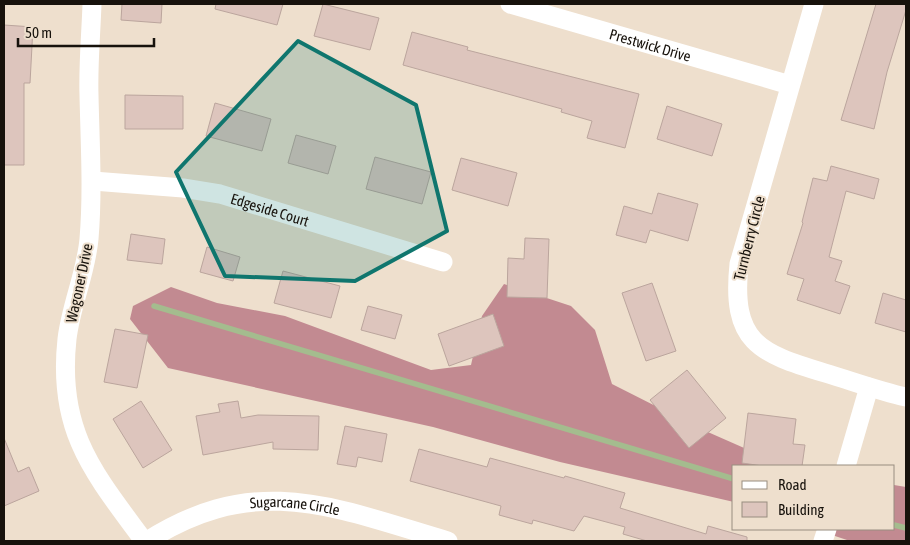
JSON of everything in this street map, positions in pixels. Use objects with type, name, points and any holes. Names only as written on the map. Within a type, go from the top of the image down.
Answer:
[{"type":"street","name":"Wagoner Drive","points":[[92,4],[89,93],[93,181],[89,241],[68,339],[65,376],[67,401],[72,426],[93,470],[145,541]]},
{"type":"street","name":"Prestwick Drive","points":[[510,4],[790,85]]},
{"type":"street","name":"Turnberry Circle","points":[[814,4],[739,264],[736,291],[740,316],[751,338],[769,354],[781,360],[906,397]]},
{"type":"street","name":"Edgeside Court","points":[[93,181],[183,188],[220,194],[444,262]]},
{"type":"street","points":[[846,465],[869,387]]},
{"type":"street","name":"Sugarcane Circle","points":[[145,541],[167,528],[225,505],[274,500],[299,501],[360,515],[448,541]]},
{"type":"highlighted area","points":[[298,41],[416,105],[447,231],[355,281],[225,276],[176,172]]},
{"type":"shaded area","points":[[504,284],[571,306],[595,330],[612,384],[701,429],[783,465],[732,465],[732,502],[560,462],[433,427],[168,368],[130,319],[133,306],[171,287],[217,303],[285,316],[431,370],[471,365],[482,316]]},
{"type":"shaded area","points":[[895,485],[906,487],[906,541],[850,541],[817,530],[895,530]]},
{"type":"building","points":[[122,4],[162,4],[161,23],[121,20]]},
{"type":"building","points":[[216,4],[283,4],[277,25],[215,9]]},
{"type":"building","points":[[323,4],[379,18],[370,50],[314,36]]},
{"type":"building","points":[[876,4],[906,4],[906,10],[887,72],[874,129],[841,120]]},
{"type":"building","points":[[4,25],[33,27],[30,83],[24,83],[24,165],[4,165]]},
{"type":"building","points":[[412,32],[468,47],[467,50],[639,94],[625,148],[587,138],[592,121],[561,112],[562,109],[403,65]]},
{"type":"building","points":[[125,95],[183,96],[183,129],[125,129]]},
{"type":"building","points":[[215,103],[271,119],[262,151],[206,136]]},
{"type":"building","points":[[667,106],[722,124],[712,156],[657,139]]},
{"type":"building","points":[[296,135],[336,146],[328,174],[288,163]]},
{"type":"building","points":[[375,157],[431,172],[422,204],[366,189]]},
{"type":"building","points":[[461,158],[517,173],[508,206],[452,190]]},
{"type":"building","points":[[831,166],[879,179],[874,199],[846,191],[829,257],[842,261],[835,281],[850,286],[840,314],[797,300],[804,279],[787,274],[803,223],[813,178],[827,181]]},
{"type":"building","points":[[658,193],[698,204],[688,241],[650,230],[646,243],[616,235],[624,206],[652,214]]},
{"type":"building","points":[[131,234],[165,239],[162,264],[127,260]]},
{"type":"building","points":[[525,238],[549,239],[547,298],[507,297],[508,258],[524,259]]},
{"type":"building","points":[[207,247],[240,257],[233,281],[200,272]]},
{"type":"building","points":[[283,271],[340,286],[331,318],[274,303]]},
{"type":"building","points":[[652,283],[676,351],[646,361],[622,293]]},
{"type":"building","points":[[883,293],[906,300],[906,332],[875,323]]},
{"type":"building","points":[[368,306],[402,315],[395,339],[361,330]]},
{"type":"building","points":[[493,314],[504,346],[449,366],[438,334]]},
{"type":"building","points":[[115,329],[148,335],[137,388],[104,382]]},
{"type":"building","points":[[687,370],[726,418],[689,448],[650,400]]},
{"type":"building","points":[[141,401],[172,450],[143,468],[113,419]]},
{"type":"building","points":[[238,401],[241,418],[258,415],[319,416],[318,450],[273,449],[273,442],[203,455],[196,416],[220,412],[218,404]]},
{"type":"building","points":[[748,413],[796,419],[793,444],[805,445],[802,465],[756,465],[742,463]]},
{"type":"building","points":[[345,426],[387,434],[382,462],[358,457],[356,467],[337,464]]},
{"type":"building","points":[[4,438],[18,472],[29,467],[39,491],[4,506]]},
{"type":"building","points":[[419,449],[487,467],[490,458],[564,478],[565,476],[625,493],[620,508],[706,534],[708,526],[747,537],[747,541],[647,541],[623,534],[625,527],[584,516],[574,531],[533,520],[532,524],[499,515],[501,506],[410,481]]},
{"type":"waterway","points":[[154,306],[732,478]]},
{"type":"waterway","points":[[895,525],[906,528]]}]
